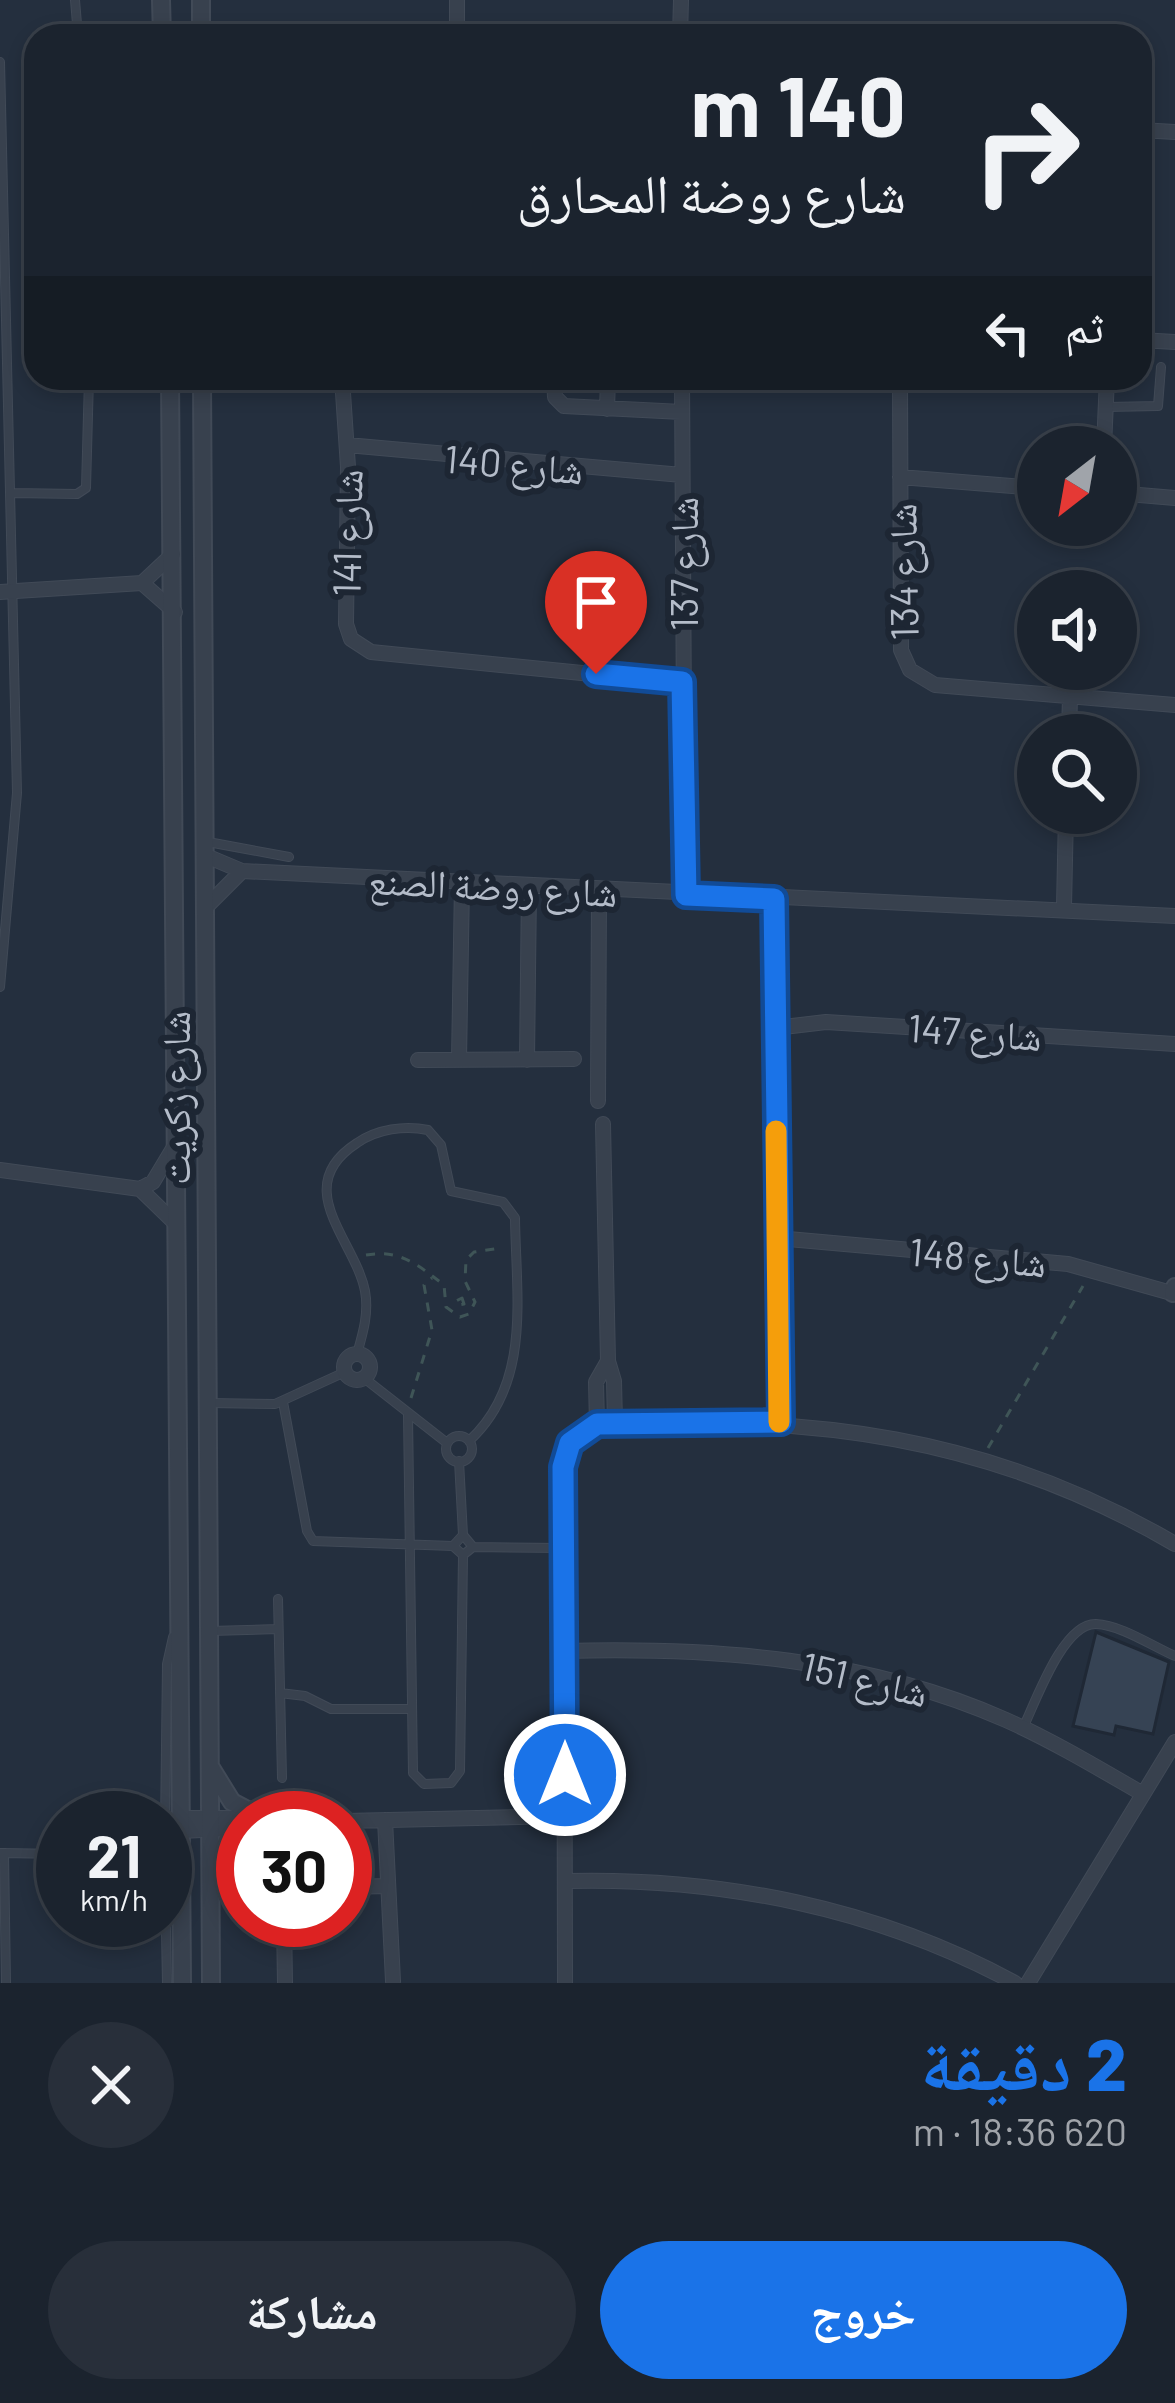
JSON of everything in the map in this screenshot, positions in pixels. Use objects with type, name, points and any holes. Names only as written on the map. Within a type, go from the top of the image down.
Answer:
[{"type":"street","points":[[1174,132],[1175,119]]},
{"type":"street","name":"شارع زكريت","points":[[170,390],[175,612],[176,1791]]},
{"type":"street","name":"شارع زكريت","points":[[202,390],[211,1983]]},
{"type":"street","name":"شارع 141","points":[[343,390],[346,624],[363,649],[682,682]]},
{"type":"street","points":[[555,390],[565,406],[682,412]]},
{"type":"street","points":[[607,409],[608,390]]},
{"type":"street","name":"شارع 137","points":[[682,390],[686,895]]},
{"type":"street","name":"شارع 134","points":[[900,390],[901,650],[910,670],[934,685],[1175,704]]},
{"type":"street","points":[[1105,426],[1107,390]]},
{"type":"street","name":"شارع 140","points":[[347,445],[682,475]]},
{"type":"street","points":[[901,477],[1017,486]]},
{"type":"street","points":[[1137,495],[1175,498]]},
{"type":"street","points":[[6,592],[142,584],[172,554]]},
{"type":"street","points":[[142,584],[175,612]]},
{"type":"street","points":[[1070,696],[1070,714]]},
{"type":"street","points":[[1064,907],[1066,834]]},
{"type":"street","name":"شارع روضة الصنع","points":[[204,848],[242,872],[774,899],[1064,907],[1175,916]]},
{"type":"street","points":[[206,907],[242,872]]},
{"type":"street","points":[[459,1060],[462,884]]},
{"type":"street","points":[[527,1060],[529,887]]},
{"type":"street","points":[[598,1100],[599,891]]},
{"type":"street","points":[[774,899],[781,1422]]},
{"type":"street","name":"شارع 147","points":[[775,1028],[826,1022],[1175,1044]]},
{"type":"street","points":[[418,1060],[574,1059]]},
{"type":"street","points":[[603,1124],[608,1361],[615,1387],[615,1424]]},
{"type":"street","points":[[0,1170],[140,1189],[154,1182],[174,1148]]},
{"type":"street","points":[[140,1189],[174,1222]]},
{"type":"street","name":"شارع 148","points":[[777,1238],[1094,1269],[1174,1292]]},
{"type":"street","points":[[357,1354],[369,1364],[364,1378],[353,1379],[345,1372],[345,1362],[357,1354]]},
{"type":"street","points":[[597,1424],[596,1382],[608,1361]]},
{"type":"street","points":[[566,1983],[566,1451],[581,1431],[597,1424],[781,1422],[881,1433],[982,1459],[1081,1495],[1175,1544]]},
{"type":"street","name":"شارع 151","points":[[564,1651],[700,1652],[838,1667],[922,1688],[1023,1728],[1143,1794]]},
{"type":"street","points":[[1028,1983],[1175,1742]]},
{"type":"street","points":[[210,1766],[225,1791]]},
{"type":"street","points":[[372,1820],[565,1816]]},
{"type":"street","points":[[385,1820],[393,1982]]},
{"type":"street","points":[[192,1824],[216,1822]]},
{"type":"street","points":[[210,1823],[216,1825]]},
{"type":"street","points":[[565,1881],[698,1885],[788,1900],[924,1940],[1015,1983]]},
{"type":"street","points":[[372,1886],[388,1886]]},
{"type":"street","points":[[210,1906],[216,1888]]},
{"type":"street","name":"شارع زكريت","points":[[181,1947],[182,1983]]},
{"type":"street","points":[[284,1947],[285,1983]]},
{"type":"lane","points":[[0,62],[13,493],[6,592],[16,835],[0,987]]},
{"type":"lane","points":[[1106,407],[1158,406],[1161,367]]},
{"type":"lane","points":[[13,493],[77,494],[86,488],[89,390]]},
{"type":"lane","points":[[204,848],[289,857]]},
{"type":"lane","points":[[357,1354],[366,1301],[352,1257],[331,1217],[329,1178],[352,1146],[392,1130],[421,1128],[434,1134],[451,1191],[509,1206],[515,1246],[513,1372],[496,1410],[469,1442],[469,1457],[459,1461]]},
{"type":"lane","points":[[209,1403],[283,1402],[345,1372]]},
{"type":"lane","points":[[364,1378],[447,1443]]},
{"type":"lane","points":[[283,1402],[313,1541],[453,1546],[463,1555]]},
{"type":"lane","points":[[408,1415],[412,1709],[415,1776],[424,1784],[455,1781],[460,1771],[463,1555],[473,1546],[564,1548]]},
{"type":"lane","points":[[459,1461],[447,1453],[447,1443],[455,1436],[469,1442]]},
{"type":"lane","points":[[459,1461],[463,1535],[473,1546]]},
{"type":"lane","points":[[453,1546],[463,1535]]},
{"type":"lane","points":[[278,1598],[282,1778]]},
{"type":"lane","points":[[1023,1728],[1066,1641],[1078,1628],[1104,1625],[1175,1656]]},
{"type":"lane","points":[[210,1630],[278,1629]]},
{"type":"lane","points":[[280,1693],[305,1696],[331,1708],[412,1709]]},
{"type":"lane","points":[[6,1983],[2,1853],[36,1854]]},
{"type":"lane","points":[[166,1947],[167,1983]]},
{"type":"path","points":[[475,1306],[466,1282],[470,1256],[515,1246]]},
{"type":"path","points":[[352,1257],[396,1254],[434,1277],[460,1306],[465,1301],[475,1306]]},
{"type":"path","points":[[982,1459],[1094,1269]]},
{"type":"path","points":[[408,1415],[431,1339],[424,1286],[434,1277]]},
{"type":"path","points":[[447,1295],[446,1307],[454,1316],[464,1317],[475,1306]]},
{"type":"building","points":[[1096,1632],[1169,1662],[1153,1734],[1116,1726],[1114,1735],[1073,1726]]},
{"type":"slow traffic","points":[[776,1131],[779,1422]]},
{"type":"route","points":[[565,1775],[563,1467],[570,1443],[597,1424],[781,1422],[774,899],[686,895],[682,682],[596,674]]}]
